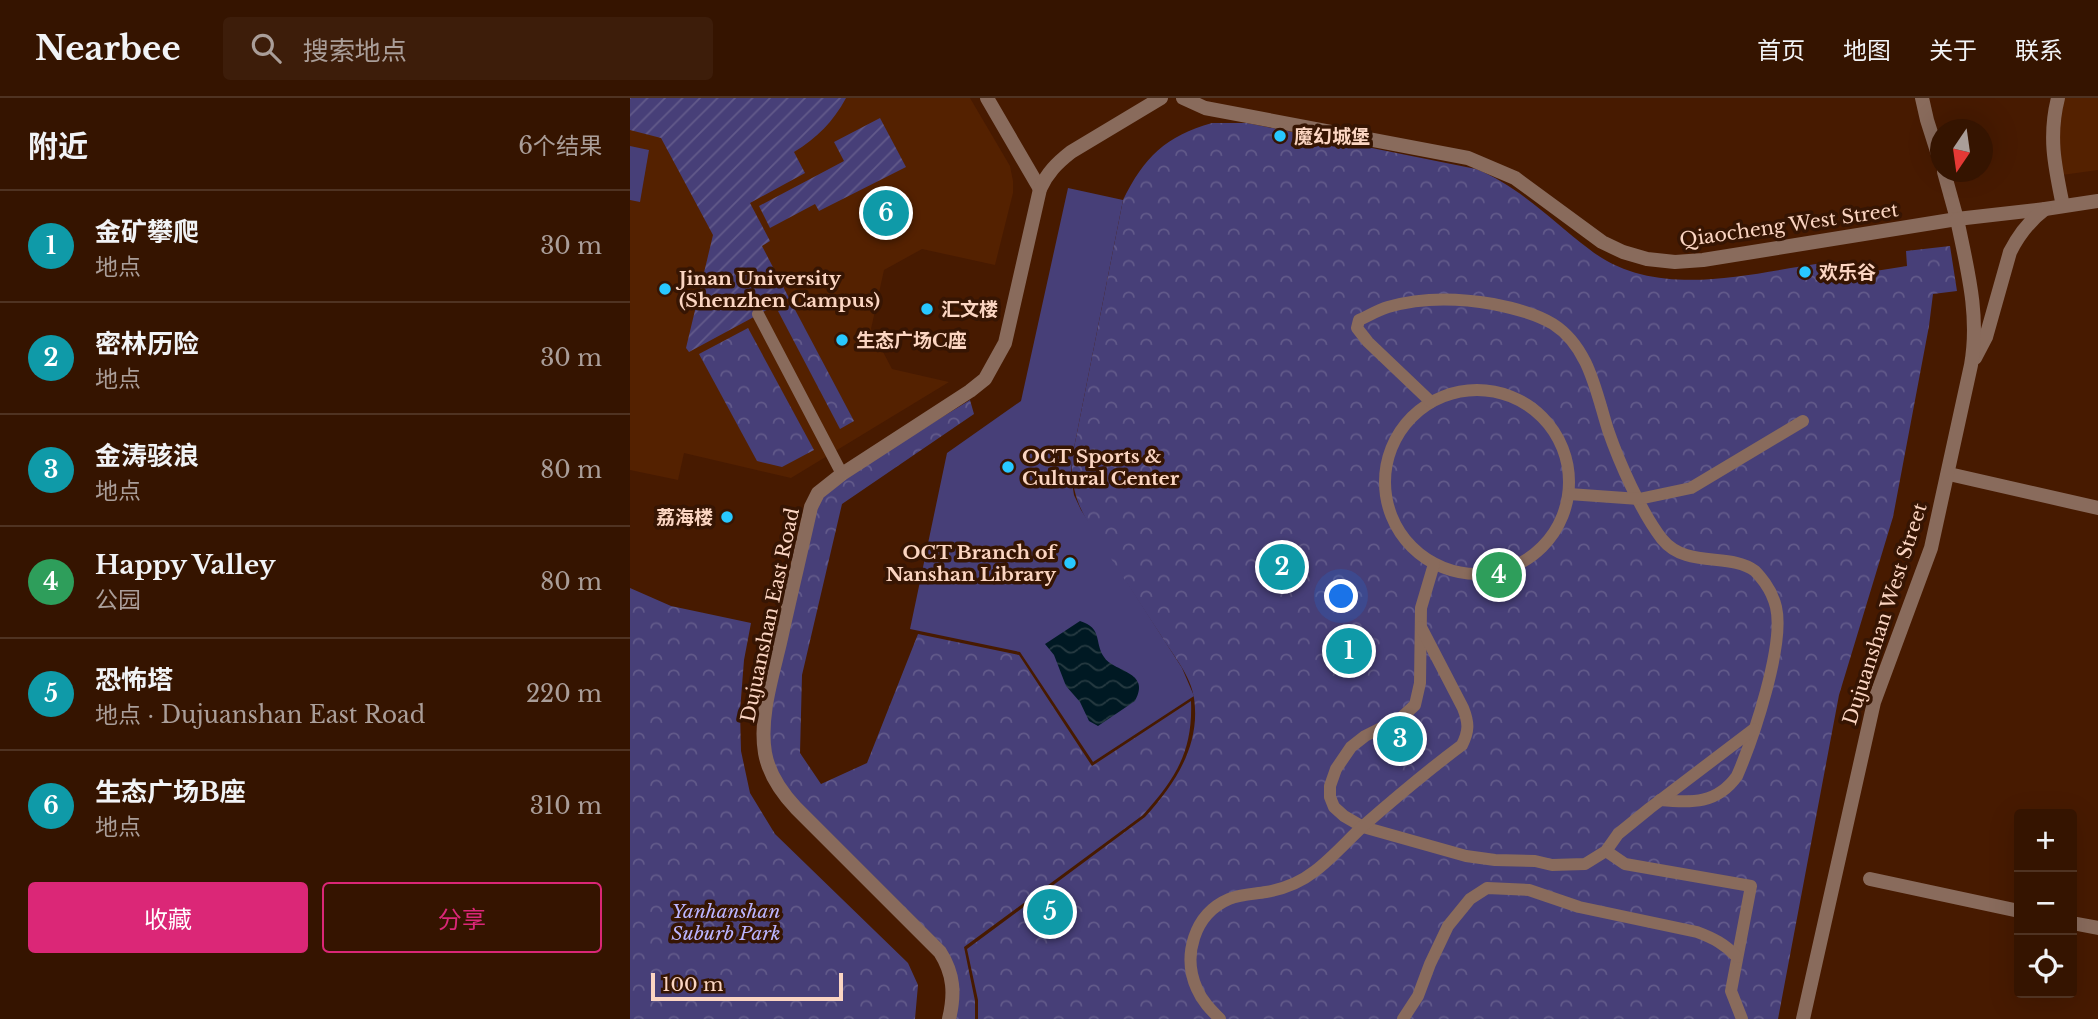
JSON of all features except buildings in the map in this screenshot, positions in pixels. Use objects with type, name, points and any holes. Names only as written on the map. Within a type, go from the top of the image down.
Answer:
[{"type":"street","points":[[987,98],[1040,189]]},
{"type":"street","name":"Dujuanshan East Road","points":[[949,1019],[953,987],[948,965],[940,952],[785,796],[771,773],[765,751],[765,723],[774,671],[811,507],[818,493],[842,474],[985,379],[1005,343],[1040,189],[1050,170],[1058,162],[1161,98]]},
{"type":"street","name":"Qiaocheng West Street","points":[[1183,98],[1205,108],[1468,158],[1515,178],[1602,242],[1647,259],[1675,262],[1703,260],[1957,219],[2098,201]]},
{"type":"street","points":[[1923,98],[1930,129]]},
{"type":"street","points":[[2058,98],[2052,146],[2063,206]]},
{"type":"street","name":"Dujuanshan West Street","points":[[1803,1019],[1874,702],[1928,557],[1949,474],[1971,365],[1975,335],[1974,306],[1947,182]]},
{"type":"street","points":[[1971,365],[1986,337],[2015,241],[2027,224],[2045,209]]},
{"type":"street","points":[[1431,402],[1368,342],[1357,328],[1359,320],[1388,307],[1434,300],[1464,299],[1506,307],[1555,325],[1583,357],[1593,377],[1612,440],[1639,499],[1662,539],[1674,551],[1743,565],[1756,571],[1768,588],[1776,605],[1778,629],[1764,698],[1740,769],[1730,786],[1712,798],[1686,802],[1660,800]]},
{"type":"street","points":[[758,314],[842,474]]},
{"type":"street","points":[[1480,390],[1505,394],[1528,405],[1548,422],[1561,444],[1569,468],[1569,494],[1561,522],[1544,546],[1520,564],[1492,574],[1462,574],[1434,564],[1411,548],[1394,525],[1385,498],[1384,476],[1388,454],[1397,434],[1412,416],[1431,402],[1454,392],[1480,390]]},
{"type":"street","points":[[1569,494],[1639,499],[1691,488],[1803,421]]},
{"type":"street","points":[[1949,474],[2098,509]]},
{"type":"street","points":[[1434,564],[1420,608],[1420,683],[1415,705],[1401,718],[1365,736],[1351,747],[1336,769],[1330,786],[1334,807],[1363,827],[1466,856],[1552,865],[1585,864],[1606,851],[1618,834],[1660,800],[1754,729]]},
{"type":"street","points":[[1220,1019],[1203,1000],[1193,980],[1191,969],[1192,941],[1205,917],[1227,900],[1284,888],[1311,874],[1462,745],[1468,734],[1468,720],[1463,708],[1420,624]]},
{"type":"street","points":[[1606,851],[1625,864],[1751,886],[1731,991],[1742,1019]]},
{"type":"street","points":[[1870,879],[2014,910]]},
{"type":"street","points":[[1403,1019],[1418,996],[1448,926],[1470,899],[1487,888],[1529,891],[1579,907],[1697,932],[1728,947],[1737,957]]},
{"type":"street","points":[[2077,924],[2098,928]]},
{"type":"shaded area","points":[[630,98],[970,98],[1010,166],[1013,181],[1013,193],[995,265],[922,249],[884,270],[871,329],[892,369],[949,382],[791,478],[684,453],[678,480],[630,470]]},
{"type":"shaded area","points":[[2062,98],[2098,98],[2098,170],[2062,175],[2058,114]]},
{"type":"green space","points":[[630,98],[846,98],[824,129],[794,152],[805,173],[750,203],[770,241],[762,246],[789,298],[689,352],[686,348],[713,235],[661,138],[630,130]]},
{"type":"green space","points":[[880,118],[906,167],[819,211],[815,204],[770,228],[759,206],[844,161],[834,142]]},
{"type":"green space","points":[[1212,123],[1247,123],[1476,169],[1521,194],[1589,249],[1615,265],[1643,275],[1702,280],[1822,263],[1825,279],[1907,266],[1906,251],[1950,246],[1957,291],[1933,294],[1893,517],[1839,695],[1778,1019],[978,1019],[978,1000],[967,949],[1145,817],[1176,777],[1194,732],[1194,698],[1189,682],[1085,518],[1076,497],[1072,458],[1123,200],[1139,172],[1158,150],[1182,134]]},
{"type":"green space","points":[[630,146],[649,150],[640,202],[630,200]]},
{"type":"green space","name":"OCT Sports & Cultural Center","points":[[1068,188],[1123,200],[1072,458],[1074,495],[1182,668],[1194,696],[1093,762],[1020,652],[910,629],[947,453],[1021,401]]},
{"type":"green space","points":[[792,304],[854,421],[840,429],[778,311]]},
{"type":"green space","points":[[748,328],[814,450],[782,467],[757,461],[699,354]]},
{"type":"green space","points":[[970,400],[974,414],[842,504],[802,675],[800,753],[821,784],[867,763],[918,634],[1019,655],[1092,766],[1191,701],[1191,719],[1180,763],[1165,789],[1143,815],[964,947],[975,1001],[975,1019],[952,1019],[955,975],[798,806],[774,772],[767,723],[814,508],[829,488],[844,477]]},
{"type":"green space","name":"Yanhanshan Suburb Park","points":[[630,588],[671,606],[751,623],[744,660],[740,711],[741,751],[750,793],[775,834],[908,963],[918,985],[915,1019],[630,1019]]},
{"type":"water","points":[[1080,621],[1092,627],[1104,657],[1129,673],[1139,684],[1135,701],[1098,726],[1089,721],[1080,702],[1066,686],[1054,655],[1045,644]]},
{"type":"place","name":"魔幻城堡","points":[[1280,136]]},
{"type":"place","name":"生态广场B座","points":[[886,213]]},
{"type":"place","name":"欢乐谷","points":[[1805,272]]},
{"type":"place","name":"Jinan University (Shenzhen Campus)","points":[[665,289]]},
{"type":"place","name":"汇文楼","points":[[927,309]]},
{"type":"place","name":"生态广场C座","points":[[842,340]]},
{"type":"place","name":"OCT Sports & Cultural Center","points":[[1008,467]]},
{"type":"place","name":"荔海楼","points":[[727,517]]},
{"type":"place","name":"OCT Branch of Nanshan Library","points":[[1070,563]]},
{"type":"place","name":"密林历险","points":[[1282,567]]},
{"type":"place","name":"Happy Valley","points":[[1499,575]]},
{"type":"place","name":"金矿攀爬","points":[[1349,651]]},
{"type":"place","name":"金涛骇浪","points":[[1400,739]]},
{"type":"place","name":"恐怖塔","points":[[1050,912]]}]
